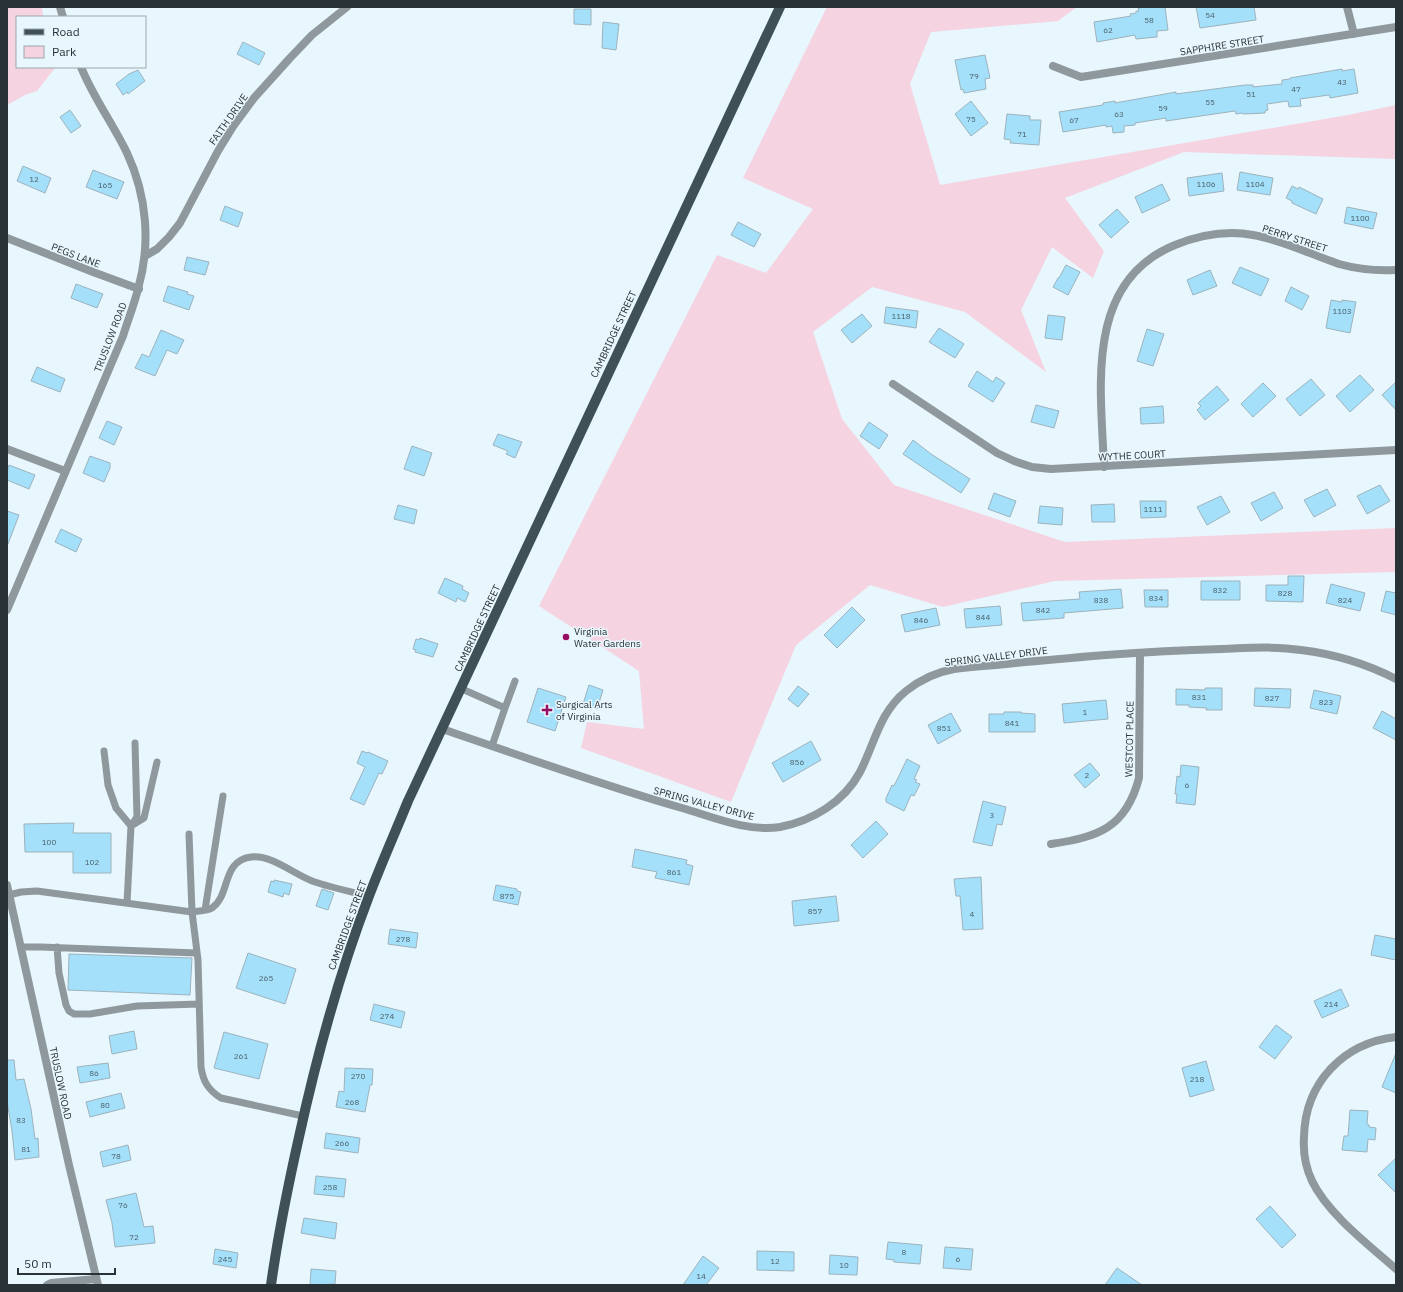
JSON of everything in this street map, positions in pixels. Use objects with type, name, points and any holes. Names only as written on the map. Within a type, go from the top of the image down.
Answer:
[{"type":"main road","name":"CAMBRIDGE STREET","points":[[271,1285],[275,1253],[314,1071],[339,984],[369,896],[408,801],[462,689],[684,208],[780,7]]},
{"type":"street","name":"FAITH DRIVE","points":[[145,256],[157,249],[180,223],[218,151],[234,125],[254,98],[312,35],[347,7]]},
{"type":"street","points":[[1346,7],[1354,34]]},
{"type":"street","name":"SAPPHIRE STREET","points":[[1053,66],[1081,78],[1396,27]]},
{"type":"street","name":"TRUSLOW ROAD","points":[[7,610],[123,336],[139,289],[145,256],[147,235],[145,211],[137,179],[128,154],[82,68]]},
{"type":"street","name":"PERRY STREET","points":[[1104,467],[1101,370],[1103,344],[1109,316],[1124,286],[1150,259],[1170,247],[1192,238],[1212,234],[1232,233],[1252,235],[1272,240],[1341,264],[1364,269],[1396,270]]},
{"type":"street","name":"PEGS LANE","points":[[7,238],[139,289]]},
{"type":"street","name":"WYTHE COURT","points":[[893,384],[997,453],[1032,467],[1051,469],[1104,467],[1396,450]]},
{"type":"street","points":[[7,449],[65,471]]},
{"type":"street","name":"SPRING VALLEY DRIVE","points":[[442,729],[652,800],[741,825],[759,828],[777,827],[795,823],[828,807],[845,792],[860,771],[882,719],[893,704],[920,681],[954,669],[1140,653],[1269,647],[1299,649],[1330,655],[1359,663],[1396,679]]},
{"type":"street","name":"WESTCOT PLACE","points":[[1051,844],[1073,841],[1091,836],[1106,829],[1120,818],[1129,806],[1139,778],[1140,653]]},
{"type":"street","name":"TRUSLOW ROAD","points":[[7,886],[69,1165],[97,1282]]},
{"type":"street","points":[[1396,1037],[1385,1038],[1364,1044],[1349,1053],[1330,1069],[1312,1095],[1307,1109],[1303,1145],[1306,1163],[1312,1181],[1323,1199],[1336,1215],[1396,1269]]},
{"type":"street","points":[[47,1285],[51,1283],[97,1282]]},
{"type":"lane","points":[[492,746],[515,681]]},
{"type":"lane","points":[[462,689],[506,708]]},
{"type":"lane","points":[[127,903],[131,826],[137,817],[135,743]]},
{"type":"lane","points":[[104,751],[108,785],[116,808],[131,826]]},
{"type":"lane","points":[[131,826],[144,818],[157,762]]},
{"type":"lane","points":[[205,910],[223,796]]},
{"type":"lane","points":[[189,834],[192,912],[198,960],[200,1067],[202,1077],[214,1094],[221,1098],[304,1116]]},
{"type":"lane","points":[[9,895],[21,892],[37,892],[192,912],[205,910],[211,909],[220,901],[230,872],[237,862],[251,857],[269,859],[314,882],[369,896]]},
{"type":"lane","points":[[21,948],[196,953]]},
{"type":"lane","points":[[57,948],[59,973],[66,1005],[69,1011],[74,1014],[90,1014],[137,1006],[199,1004]]},
{"type":"green space","points":[[7,7],[42,7],[43,16],[16,16],[16,68],[55,68],[37,91],[25,95],[7,105]]},
{"type":"green space","points":[[827,7],[1077,7],[1058,21],[931,32],[910,84],[940,185],[1348,115],[1396,105],[1396,159],[1184,152],[1065,198],[1104,251],[1093,278],[1052,247],[1021,310],[1046,372],[965,312],[872,287],[813,332],[842,419],[894,485],[1065,542],[1396,528],[1396,573],[1055,581],[943,607],[870,585],[796,645],[731,802],[581,748],[587,722],[644,729],[639,671],[539,606],[717,255],[766,273],[813,209],[743,178]]},
{"type":"building","points":[[1165,7],[1168,30],[1157,31],[1157,37],[1136,39],[1135,35],[1097,42],[1094,22],[1131,16],[1130,14],[1139,11],[1138,8]]},
{"type":"building","points":[[1196,7],[1254,7],[1256,20],[1200,28]]},
{"type":"building","points":[[574,9],[591,9],[591,25],[574,24]]},
{"type":"building","points":[[603,22],[619,24],[616,50],[602,48]]},
{"type":"building","points":[[243,42],[265,53],[259,65],[237,54]]},
{"type":"building","points":[[985,55],[990,78],[985,79],[986,89],[964,93],[963,89],[961,90],[955,60]]},
{"type":"building","points":[[1342,69],[1342,71],[1354,69],[1358,93],[1330,98],[1329,95],[1300,99],[1301,106],[1289,107],[1288,101],[1267,104],[1268,110],[1265,111],[1265,113],[1236,114],[1235,111],[1166,121],[1166,118],[1124,126],[1124,132],[1113,133],[1112,126],[1106,127],[1106,125],[1063,132],[1059,112],[1103,105],[1103,103],[1115,101],[1115,103],[1176,92],[1176,94],[1245,85],[1253,85],[1253,87],[1282,84],[1282,80],[1290,78]]},
{"type":"building","points":[[138,70],[145,81],[128,94],[127,92],[123,95],[116,84],[129,74]]},
{"type":"building","points":[[971,101],[988,123],[971,136],[955,114]]},
{"type":"building","points":[[70,110],[81,126],[71,133],[60,117]]},
{"type":"building","points":[[1007,114],[1030,116],[1030,120],[1041,120],[1039,145],[1010,143],[1011,140],[1004,139]]},
{"type":"building","points":[[23,166],[51,178],[45,193],[17,181]]},
{"type":"building","points":[[93,170],[124,182],[117,199],[86,187]]},
{"type":"building","points":[[1240,172],[1273,178],[1270,195],[1237,190]]},
{"type":"building","points":[[1222,173],[1224,191],[1189,196],[1187,178]]},
{"type":"building","points":[[1162,184],[1170,200],[1142,213],[1135,197]]},
{"type":"building","points":[[1292,186],[1298,189],[1299,187],[1323,199],[1316,214],[1292,203],[1292,201],[1286,198]]},
{"type":"building","points":[[225,206],[243,213],[238,227],[220,220]]},
{"type":"building","points":[[1347,207],[1377,213],[1373,229],[1344,223]]},
{"type":"building","points":[[1117,209],[1129,222],[1111,238],[1099,225]]},
{"type":"building","points":[[738,222],[761,234],[754,247],[731,235]]},
{"type":"building","points":[[187,257],[209,262],[205,275],[184,270]]},
{"type":"building","points":[[1066,265],[1080,272],[1068,295],[1053,287]]},
{"type":"building","points":[[1240,267],[1269,279],[1261,296],[1232,283]]},
{"type":"building","points":[[1210,270],[1217,286],[1193,295],[1187,280]]},
{"type":"building","points":[[76,284],[103,294],[97,308],[71,298]]},
{"type":"building","points":[[168,286],[188,292],[187,294],[194,296],[189,310],[163,301]]},
{"type":"building","points":[[1291,287],[1309,296],[1302,310],[1285,301]]},
{"type":"building","points":[[1331,300],[1356,302],[1350,333],[1326,328]]},
{"type":"building","points":[[886,307],[918,311],[916,328],[884,323]]},
{"type":"building","points":[[862,314],[872,326],[852,343],[841,330]]},
{"type":"building","points":[[1048,315],[1065,317],[1062,340],[1045,338]]},
{"type":"building","points":[[939,328],[964,344],[955,358],[929,342]]},
{"type":"building","points":[[1147,329],[1164,334],[1153,366],[1137,361]]},
{"type":"building","points":[[161,330],[184,340],[177,354],[167,350],[155,376],[135,368],[142,354],[149,357]]},
{"type":"building","points":[[37,367],[65,379],[60,392],[31,381]]},
{"type":"building","points":[[977,371],[993,382],[996,377],[1005,383],[993,402],[968,386]]},
{"type":"building","points":[[1360,375],[1374,390],[1350,412],[1336,396]]},
{"type":"building","points":[[1311,379],[1325,395],[1300,416],[1286,399]]},
{"type":"building","points":[[1396,382],[1396,410],[1382,395]]},
{"type":"building","points":[[1263,383],[1276,396],[1253,417],[1241,404]]},
{"type":"building","points":[[1217,386],[1229,400],[1205,420],[1197,410],[1201,406],[1198,403]]},
{"type":"building","points":[[1036,405],[1059,411],[1054,428],[1031,422]]},
{"type":"building","points":[[1163,406],[1164,423],[1141,424],[1140,408]]},
{"type":"building","points":[[107,421],[122,427],[114,445],[99,438]]},
{"type":"building","points":[[869,422],[888,435],[879,449],[860,436]]},
{"type":"building","points":[[498,434],[522,442],[515,458],[506,454],[508,451],[493,445]]},
{"type":"building","points":[[913,440],[931,454],[970,479],[961,493],[903,454]]},
{"type":"building","points":[[412,446],[432,453],[424,476],[404,469]]},
{"type":"building","points":[[90,456],[110,463],[110,468],[104,482],[83,473]]},
{"type":"building","points":[[9,465],[35,475],[29,489],[7,480]]},
{"type":"building","points":[[1380,485],[1390,501],[1367,514],[1357,496]]},
{"type":"building","points":[[1327,489],[1336,505],[1314,517],[1304,500]]},
{"type":"building","points":[[1274,492],[1283,508],[1261,521],[1251,503]]},
{"type":"building","points":[[994,493],[1016,501],[1010,517],[988,509]]},
{"type":"building","points":[[1221,496],[1230,512],[1207,525],[1197,507]]},
{"type":"building","points":[[1140,501],[1166,501],[1166,517],[1141,518]]},
{"type":"building","points":[[1114,504],[1115,522],[1092,522],[1091,505]]},
{"type":"building","points":[[398,505],[417,510],[414,524],[394,519]]},
{"type":"building","points":[[1040,506],[1063,508],[1062,525],[1038,523]]},
{"type":"building","points":[[7,511],[19,515],[8,544],[7,543]]},
{"type":"building","points":[[61,529],[82,539],[76,552],[55,542]]},
{"type":"building","points":[[1288,576],[1304,576],[1303,602],[1266,601],[1266,585],[1288,585]]},
{"type":"building","points":[[445,578],[463,586],[462,589],[469,593],[465,602],[457,598],[456,602],[438,593]]},
{"type":"building","points":[[1201,581],[1240,581],[1240,600],[1201,600]]},
{"type":"building","points":[[1331,584],[1365,593],[1360,611],[1326,603]]},
{"type":"building","points":[[1121,589],[1123,608],[1064,613],[1064,618],[1023,621],[1021,603],[1080,599],[1079,592]]},
{"type":"building","points":[[1144,590],[1168,590],[1168,607],[1145,607]]},
{"type":"building","points":[[1386,591],[1396,593],[1396,615],[1381,611]]},
{"type":"building","points":[[1000,606],[1002,625],[966,628],[964,609]]},
{"type":"building","points":[[852,607],[865,620],[837,648],[824,635]]},
{"type":"building","points":[[936,608],[940,625],[905,632],[901,615]]},
{"type":"building","points":[[420,638],[438,644],[433,657],[415,652],[416,650],[413,649],[416,639],[419,640]]},
{"type":"building","points":[[589,685],[603,690],[597,709],[583,704]]},
{"type":"building","points":[[798,686],[809,694],[798,707],[788,699]]},
{"type":"building","name":"Surgical Arts of Virginia","points":[[538,688],[566,697],[555,731],[527,722]]},
{"type":"building","points":[[1205,688],[1222,688],[1222,710],[1206,710],[1207,708],[1189,707],[1189,705],[1176,705],[1176,689],[1205,690]]},
{"type":"building","points":[[1255,688],[1291,689],[1290,708],[1254,706]]},
{"type":"building","points":[[1314,690],[1341,696],[1337,714],[1310,708]]},
{"type":"building","points":[[1106,700],[1108,719],[1064,723],[1062,704]]},
{"type":"building","points":[[1382,711],[1396,719],[1396,740],[1373,728]]},
{"type":"building","points":[[1004,712],[1035,714],[1035,732],[989,732],[989,714],[1004,714]]},
{"type":"building","points":[[951,713],[961,731],[938,744],[928,725]]},
{"type":"building","points":[[811,741],[821,760],[783,782],[772,763]]},
{"type":"building","points":[[362,751],[368,752],[388,761],[382,774],[379,773],[364,805],[350,799],[365,767],[357,763]]},
{"type":"building","points":[[907,759],[920,766],[914,779],[917,780],[915,782],[920,784],[914,796],[911,795],[904,811],[886,802],[886,798],[892,785],[894,786]]},
{"type":"building","points":[[1090,763],[1100,775],[1085,788],[1074,775]]},
{"type":"building","points":[[1181,765],[1199,767],[1195,805],[1176,803],[1177,794],[1175,794],[1177,776],[1180,777]]},
{"type":"building","points":[[983,801],[1006,807],[1002,825],[997,824],[992,846],[973,842]]},
{"type":"building","points":[[876,821],[888,834],[863,858],[851,845]]},
{"type":"building","points":[[74,823],[73,833],[111,833],[111,873],[73,873],[73,852],[25,852],[24,824]]},
{"type":"building","points":[[635,849],[687,860],[686,864],[693,866],[689,885],[655,878],[657,872],[632,867]]},
{"type":"building","points":[[981,877],[983,929],[963,930],[960,896],[956,896],[954,879]]},
{"type":"building","points":[[274,880],[292,884],[289,895],[284,893],[283,897],[268,892],[271,881],[274,882]]},
{"type":"building","points":[[496,885],[517,889],[517,891],[521,892],[518,905],[493,900]]},
{"type":"building","points":[[322,889],[334,893],[328,910],[316,906]]},
{"type":"building","points":[[836,896],[839,921],[794,926],[792,901]]},
{"type":"building","points":[[390,929],[418,933],[416,948],[388,944]]},
{"type":"building","points":[[1375,935],[1396,939],[1396,960],[1371,955]]},
{"type":"building","points":[[248,953],[296,969],[285,1004],[236,988]]},
{"type":"building","points":[[69,954],[192,958],[190,995],[68,990]]},
{"type":"building","points":[[1341,989],[1349,1006],[1322,1018],[1314,1001]]},
{"type":"building","points":[[374,1004],[405,1012],[401,1028],[370,1020]]},
{"type":"building","points":[[1276,1025],[1292,1037],[1275,1059],[1259,1047]]},
{"type":"building","points":[[134,1031],[137,1049],[112,1054],[109,1036]]},
{"type":"building","points":[[224,1032],[268,1044],[259,1079],[214,1068]]},
{"type":"building","points":[[1396,1053],[1396,1093],[1382,1087]]},
{"type":"building","points":[[7,1060],[14,1060],[16,1080],[24,1079],[31,1109],[35,1139],[38,1138],[39,1157],[15,1160],[7,1101]]},
{"type":"building","points":[[1206,1061],[1214,1090],[1190,1097],[1182,1068]]},
{"type":"building","points":[[108,1063],[110,1078],[80,1083],[77,1067]]},
{"type":"building","points":[[345,1068],[373,1069],[372,1085],[370,1085],[365,1112],[336,1107],[339,1091],[344,1092]]},
{"type":"building","points":[[121,1093],[125,1108],[90,1117],[86,1102]]},
{"type":"building","points":[[1350,1110],[1368,1111],[1367,1124],[1369,1127],[1376,1128],[1375,1140],[1368,1139],[1367,1152],[1342,1150],[1344,1136],[1348,1136]]},
{"type":"building","points":[[326,1133],[360,1138],[358,1153],[324,1148]]},
{"type":"building","points":[[128,1145],[131,1160],[103,1167],[100,1152]]},
{"type":"building","points":[[1396,1158],[1396,1193],[1378,1175]]},
{"type":"building","points":[[316,1176],[346,1179],[344,1197],[314,1194]]},
{"type":"building","points":[[136,1193],[144,1227],[153,1226],[155,1243],[115,1247],[112,1223],[106,1200]]},
{"type":"building","points":[[1270,1206],[1296,1235],[1282,1248],[1256,1219]]},
{"type":"building","points":[[304,1218],[337,1223],[335,1239],[301,1233]]},
{"type":"building","points":[[888,1242],[922,1245],[920,1264],[894,1262],[894,1260],[886,1259]]},
{"type":"building","points":[[945,1247],[973,1249],[971,1270],[943,1268]]},
{"type":"building","points":[[215,1249],[238,1253],[236,1268],[213,1264]]},
{"type":"building","points":[[757,1251],[794,1252],[794,1271],[757,1270]]},
{"type":"building","points":[[830,1255],[858,1257],[857,1275],[829,1274]]},
{"type":"building","points":[[703,1256],[719,1268],[706,1285],[683,1285]]},
{"type":"building","points":[[1117,1268],[1142,1285],[1105,1285]]},
{"type":"building","points":[[311,1269],[336,1271],[335,1284],[310,1285]]},
{"type":"place","name":"Virginia Water Gardens","points":[[566,637]]},
{"type":"place","name":"Surgical Arts of Virginia","points":[[547,710]]}]
